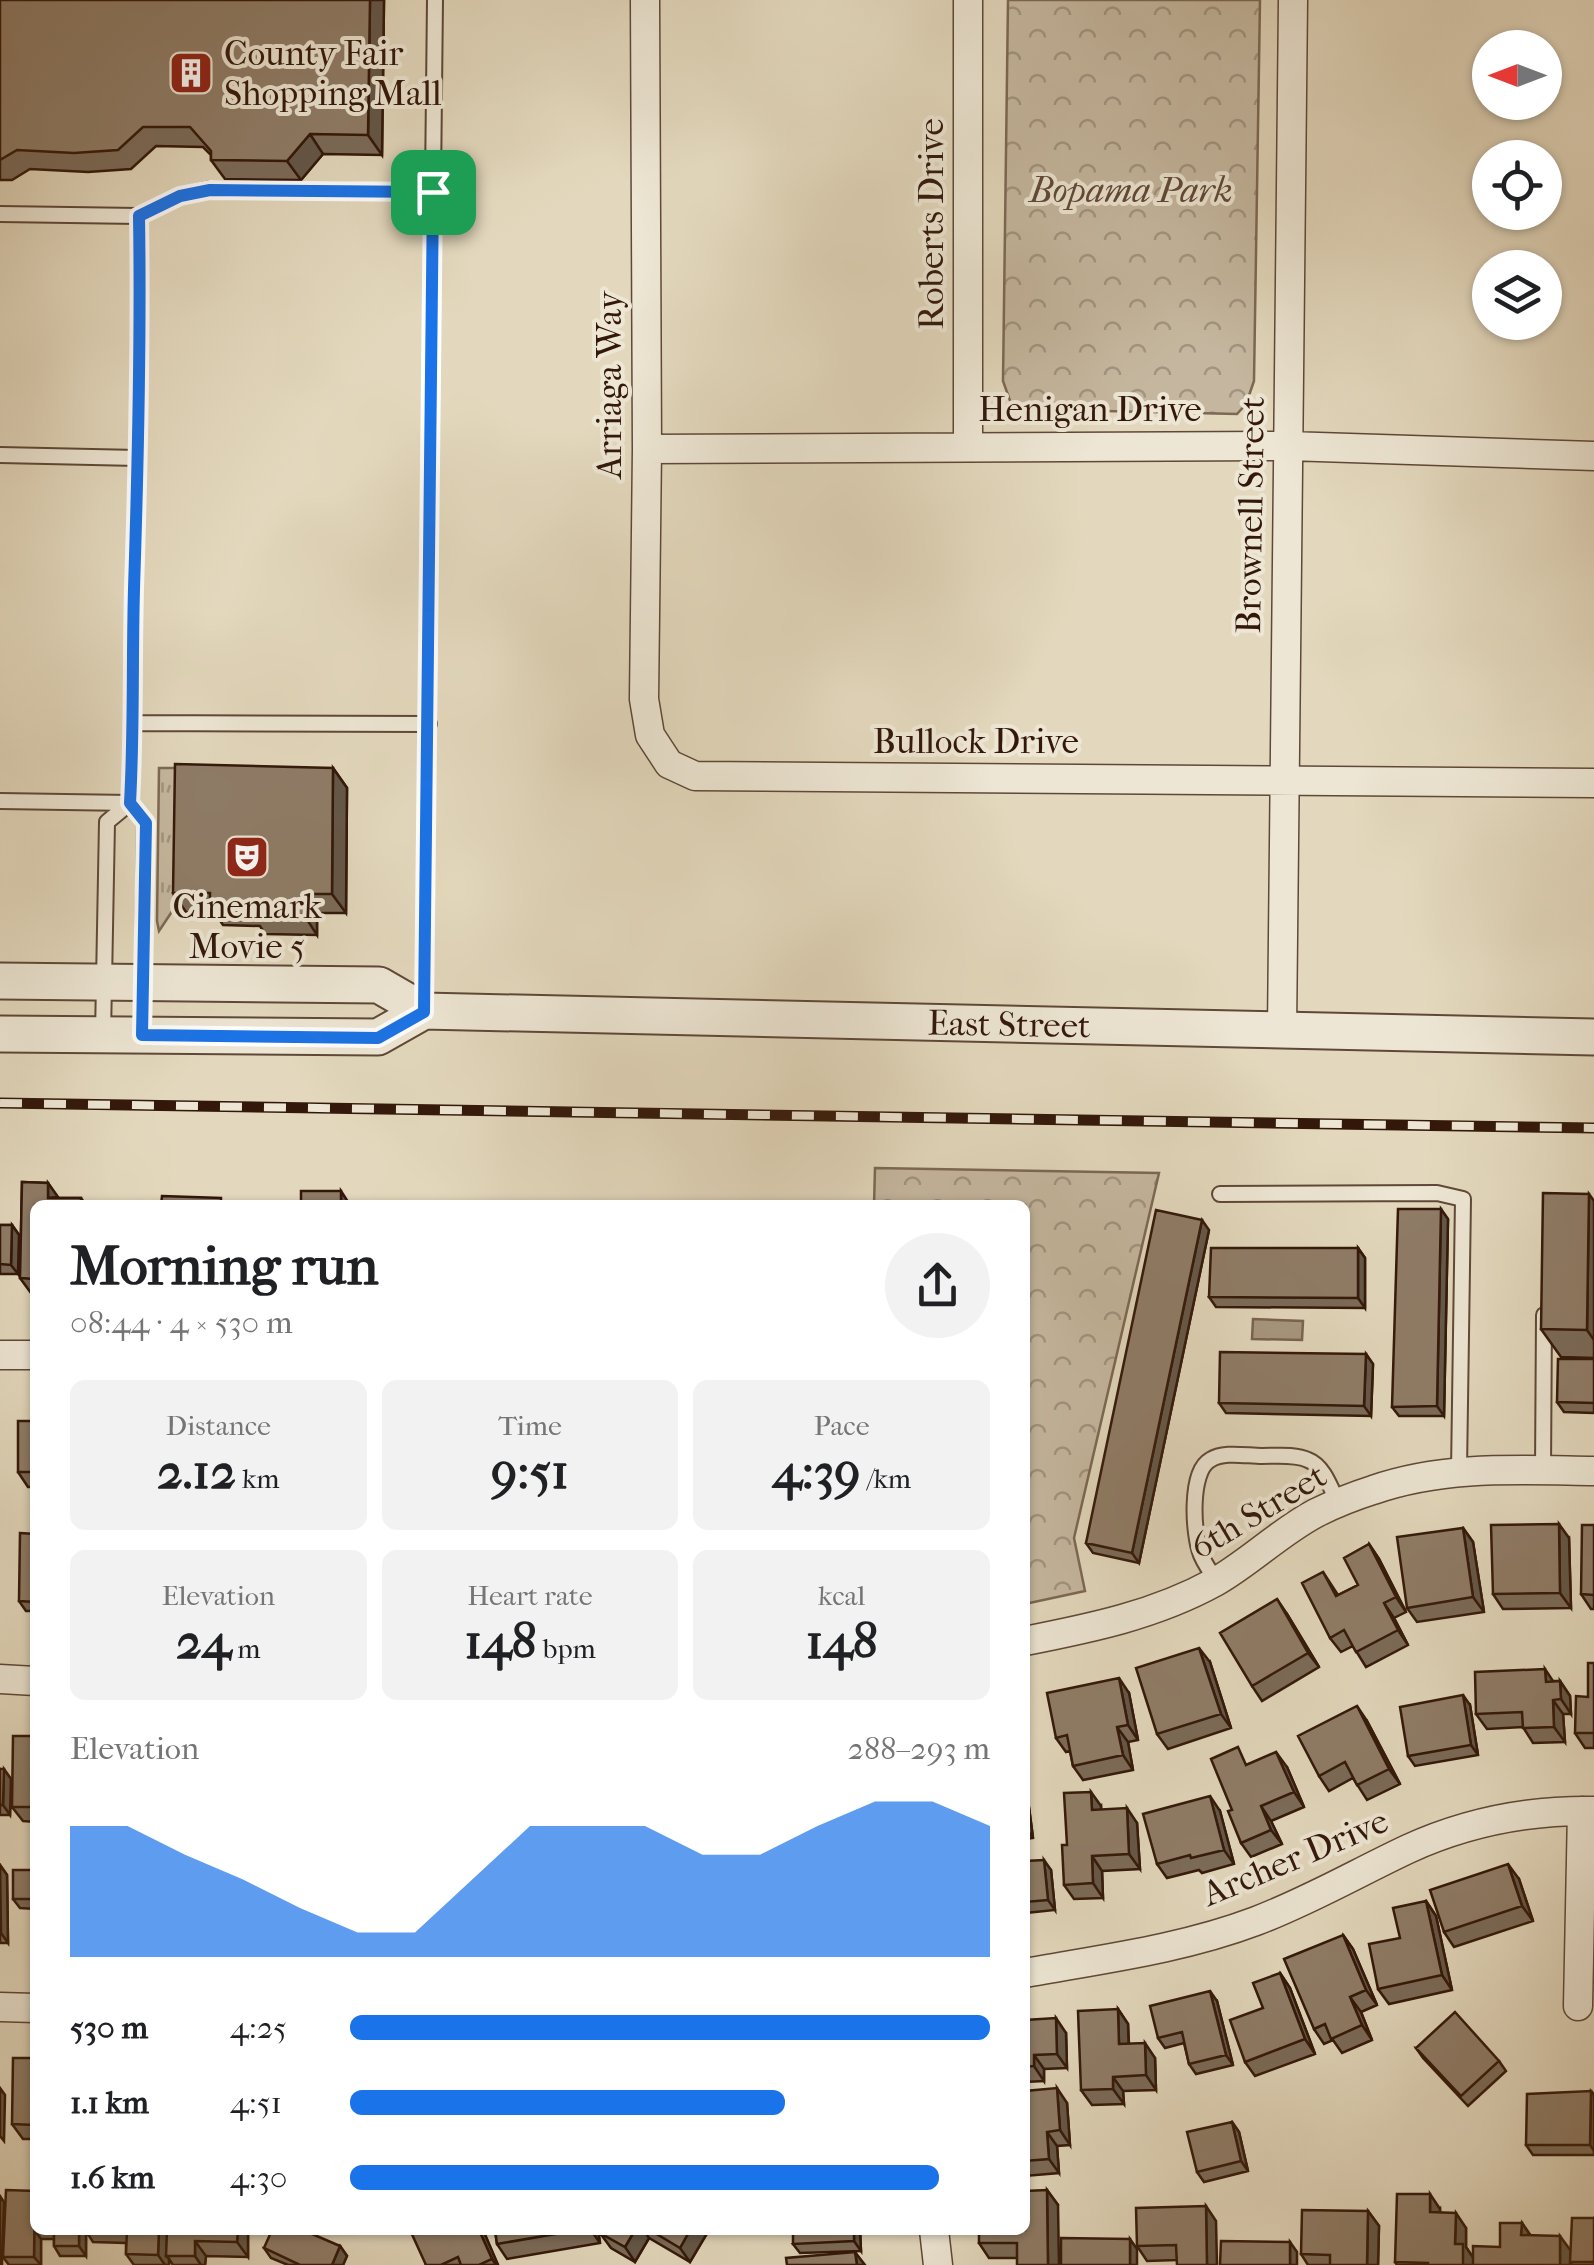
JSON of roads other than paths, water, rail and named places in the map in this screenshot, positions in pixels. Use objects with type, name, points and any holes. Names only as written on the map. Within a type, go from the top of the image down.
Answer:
[{"type":"street","name":"Arriaga Way","points":[[645,0],[644,700],[650,735],[669,764]]},
{"type":"street","name":"Roberts Drive","points":[[968,0],[968,447]]},
{"type":"street","name":"Brownell Street","points":[[1282,1030],[1293,0]]},
{"type":"street","name":"Henigan Drive","points":[[646,449],[1288,446],[1594,456]]},
{"type":"street","name":"Bullock Drive","points":[[669,764],[694,776],[1594,783]]},
{"type":"street","name":"East Street","points":[[0,981],[379,985],[424,1012],[1594,1038]]},
{"type":"street","points":[[0,1034],[378,1038],[424,1012]]},
{"type":"street","points":[[0,1355],[30,1355]]},
{"type":"street","name":"6th Street","points":[[1030,1641],[1105,1626],[1160,1608],[1217,1581],[1315,1514],[1374,1489],[1459,1471],[1594,1471]]},
{"type":"street","points":[[0,1680],[30,1681]]},
{"type":"street","points":[[1578,2006],[1588,1811]]},
{"type":"street","name":"Archer Drive","points":[[1030,1972],[1161,1948],[1254,1922],[1411,1848],[1480,1824],[1523,1814],[1588,1811]]},
{"type":"street","points":[[0,2007],[30,2008]]},
{"type":"street","points":[[935,2235],[938,2265]]},
{"type":"lane","points":[[424,1012],[435,0]]},
{"type":"lane","points":[[0,214],[139,216],[180,196],[210,190],[433,192]]},
{"type":"lane","points":[[139,216],[130,803],[146,823],[142,1035]]},
{"type":"lane","points":[[0,456],[138,458]]},
{"type":"lane","points":[[133,723],[429,724]]},
{"type":"lane","points":[[0,800],[130,803]]},
{"type":"lane","points":[[104,1034],[107,822],[130,803]]},
{"type":"lane","points":[[1220,1194],[1437,1193],[1463,1199],[1459,1471]]},
{"type":"lane","points":[[1543,1470],[1544,1302]]},
{"type":"lane","points":[[1217,1581],[1202,1558],[1194,1520],[1204,1463],[1226,1455],[1309,1460],[1321,1470],[1338,1503]]},
{"type":"railway","points":[[0,1103],[1594,1128]]},
{"type":"place","name":"County Fair Shopping Mall","points":[[191,73]]},
{"type":"place","name":"Cinemark Movie 5","points":[[247,857]]},
{"type":"park label","name":"Bopama Park","points":[[1131,190]]}]
